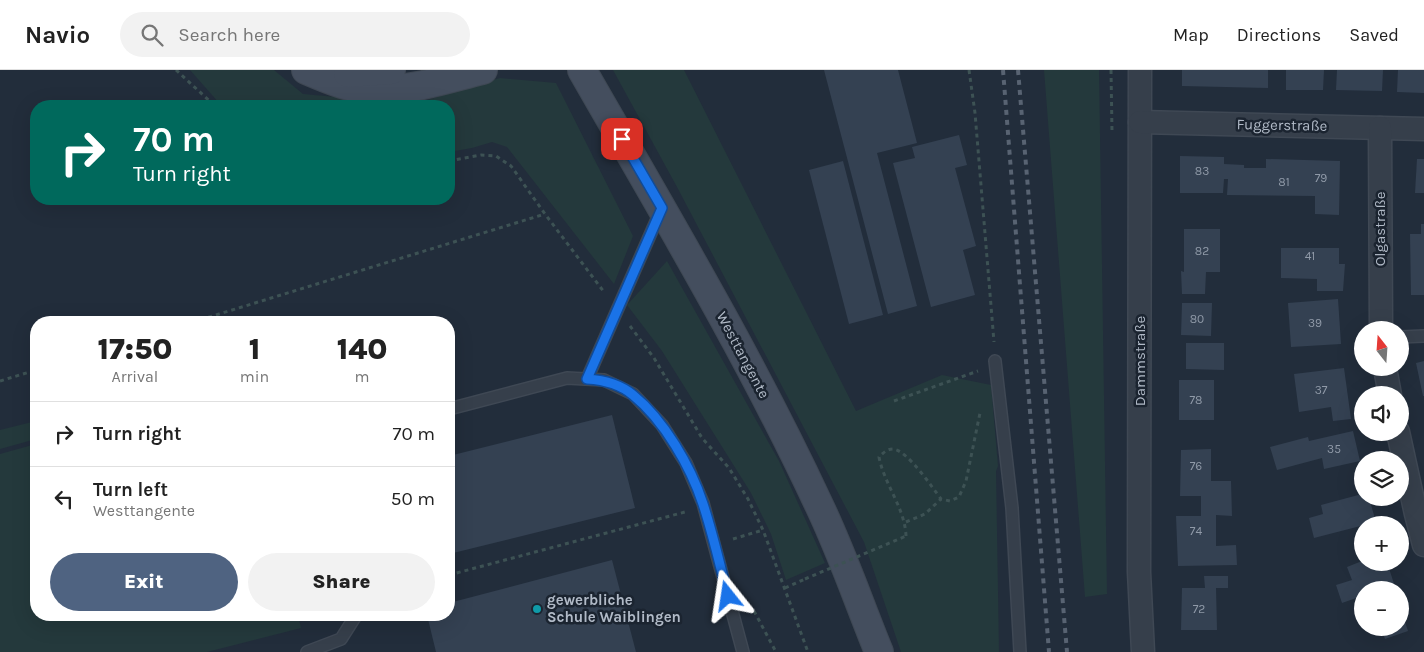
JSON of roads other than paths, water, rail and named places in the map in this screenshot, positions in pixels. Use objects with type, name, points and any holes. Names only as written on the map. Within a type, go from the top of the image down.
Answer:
[{"type":"street","points":[[307,71],[355,74],[391,70]]},
{"type":"street","points":[[307,71],[345,85],[378,90],[406,89],[483,70]]},
{"type":"street","name":"Westtangente","points":[[582,70],[697,269],[789,442],[820,507],[879,652]]},
{"type":"street","name":"Dammstraße","points":[[1140,70],[1139,572],[1143,652]]},
{"type":"street","name":"Fuggerstraße","points":[[1140,122],[1424,129]]},
{"type":"street","name":"Olgastraße","points":[[1380,128],[1381,321]]},
{"type":"street","points":[[1400,441],[1424,545]]},
{"type":"lane","points":[[587,379],[662,208]]},
{"type":"lane","points":[[1409,337],[1424,336]]},
{"type":"lane","points":[[995,362],[1012,508],[1020,652]]},
{"type":"lane","points":[[455,406],[567,378],[604,380],[633,394],[662,425],[686,463],[703,503],[743,652]]},
{"type":"lane","points":[[307,652],[341,639],[352,621]]},
{"type":"railway","points":[[1003,70],[1049,652]]},
{"type":"railway","points":[[1018,70],[1067,652]]},
{"type":"place","name":"gewerbliche Schule Waiblingen","points":[[537,609]]}]
